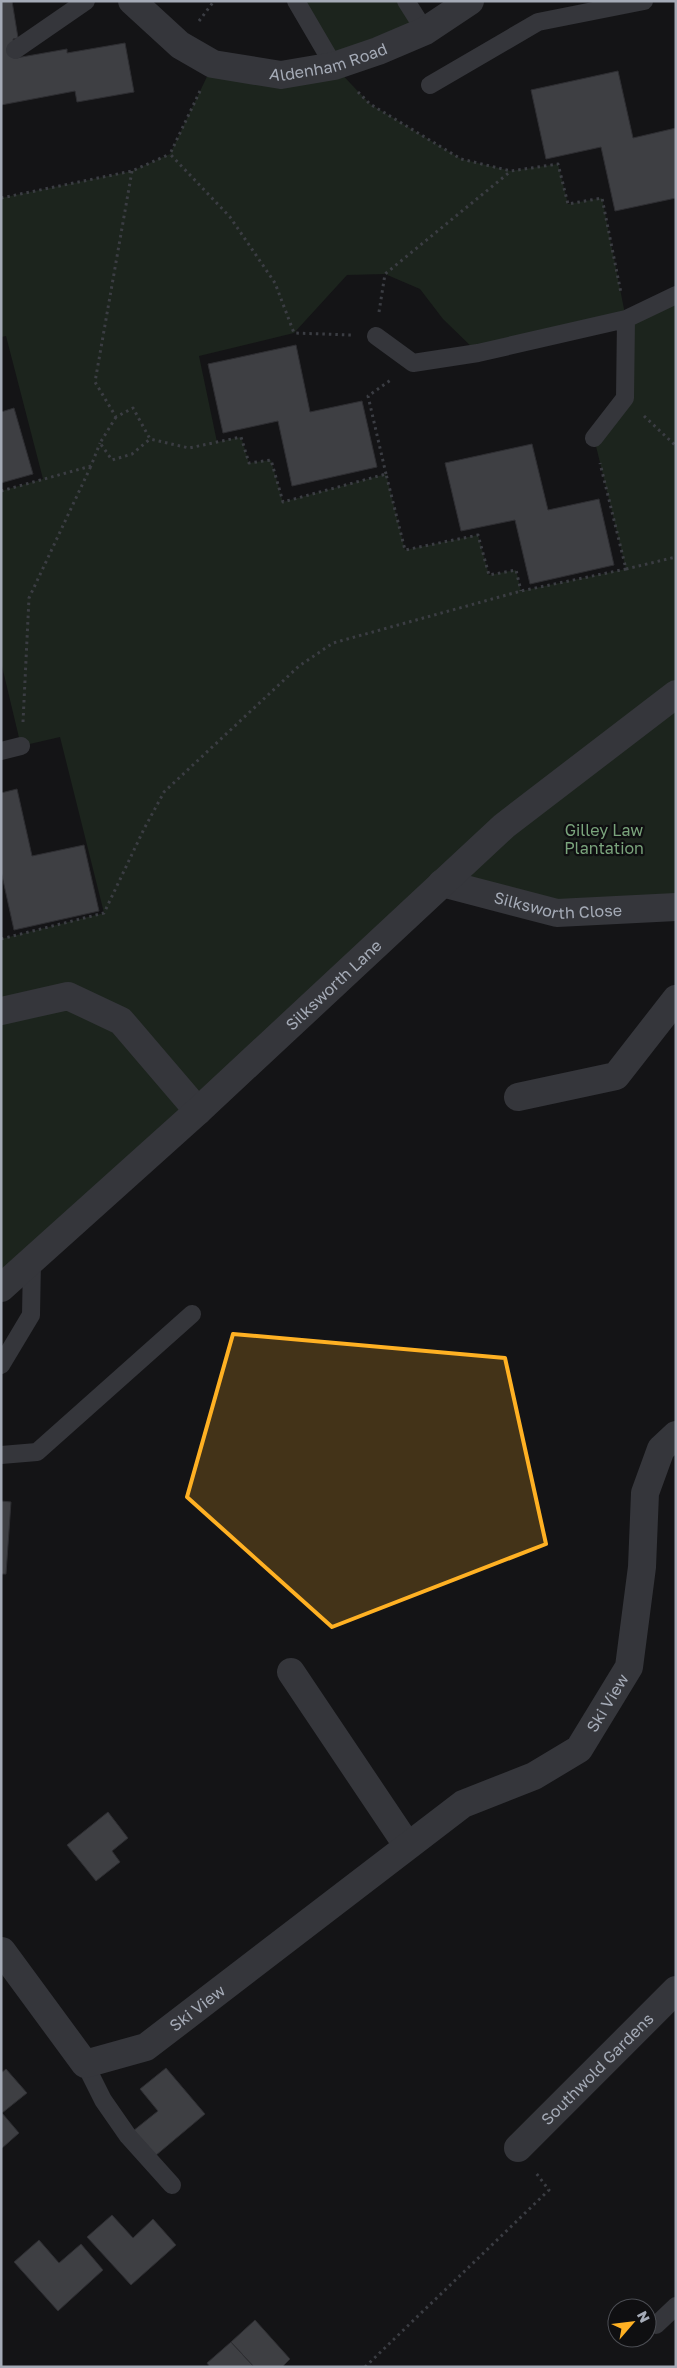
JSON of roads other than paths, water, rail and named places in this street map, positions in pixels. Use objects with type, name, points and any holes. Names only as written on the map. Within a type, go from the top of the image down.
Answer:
[{"type":"street","name":"Aldenham Road","points":[[132,1],[180,45],[213,64],[281,75],[334,66],[378,51],[425,31],[470,1]]},
{"type":"street","name":"Silksworth Lane","points":[[1,1288],[198,1111],[504,826],[676,694]]},
{"type":"street","name":"Silksworth Close","points":[[442,883],[557,913],[676,907]]},
{"type":"street","points":[[1,1011],[68,996],[121,1021],[198,1111]]},
{"type":"street","points":[[518,1097],[616,1076],[676,999]]},
{"type":"street","name":"Ski View","points":[[85,2064],[146,2047],[407,1845],[463,1804],[534,1776],[579,1749],[629,1667],[642,1567],[645,1493],[661,1449],[676,1435]]},
{"type":"street","points":[[291,1672],[407,1845]]},
{"type":"street","points":[[2,1951],[85,2064]]},
{"type":"street","name":"Southwold Gardens","points":[[518,2148],[676,1990]]},
{"type":"lane","points":[[15,50],[86,1]]},
{"type":"lane","points":[[296,1],[334,66]]},
{"type":"lane","points":[[406,1],[425,31]]},
{"type":"lane","points":[[430,85],[538,22],[644,1]]},
{"type":"lane","points":[[376,336],[414,363],[478,353],[626,319],[676,295]]},
{"type":"lane","points":[[594,438],[625,398],[626,319]]},
{"type":"lane","points":[[1,751],[22,746]]},
{"type":"lane","points":[[1,1365],[31,1315],[32,1261]]},
{"type":"lane","points":[[1,1455],[37,1452],[192,1314]]},
{"type":"lane","points":[[85,2064],[103,2100],[123,2128],[172,2185]]},
{"type":"lane","points":[[657,2324],[676,2306]]},
{"type":"park label","name":"Gilley Law Plantation","points":[[604,839]]}]
